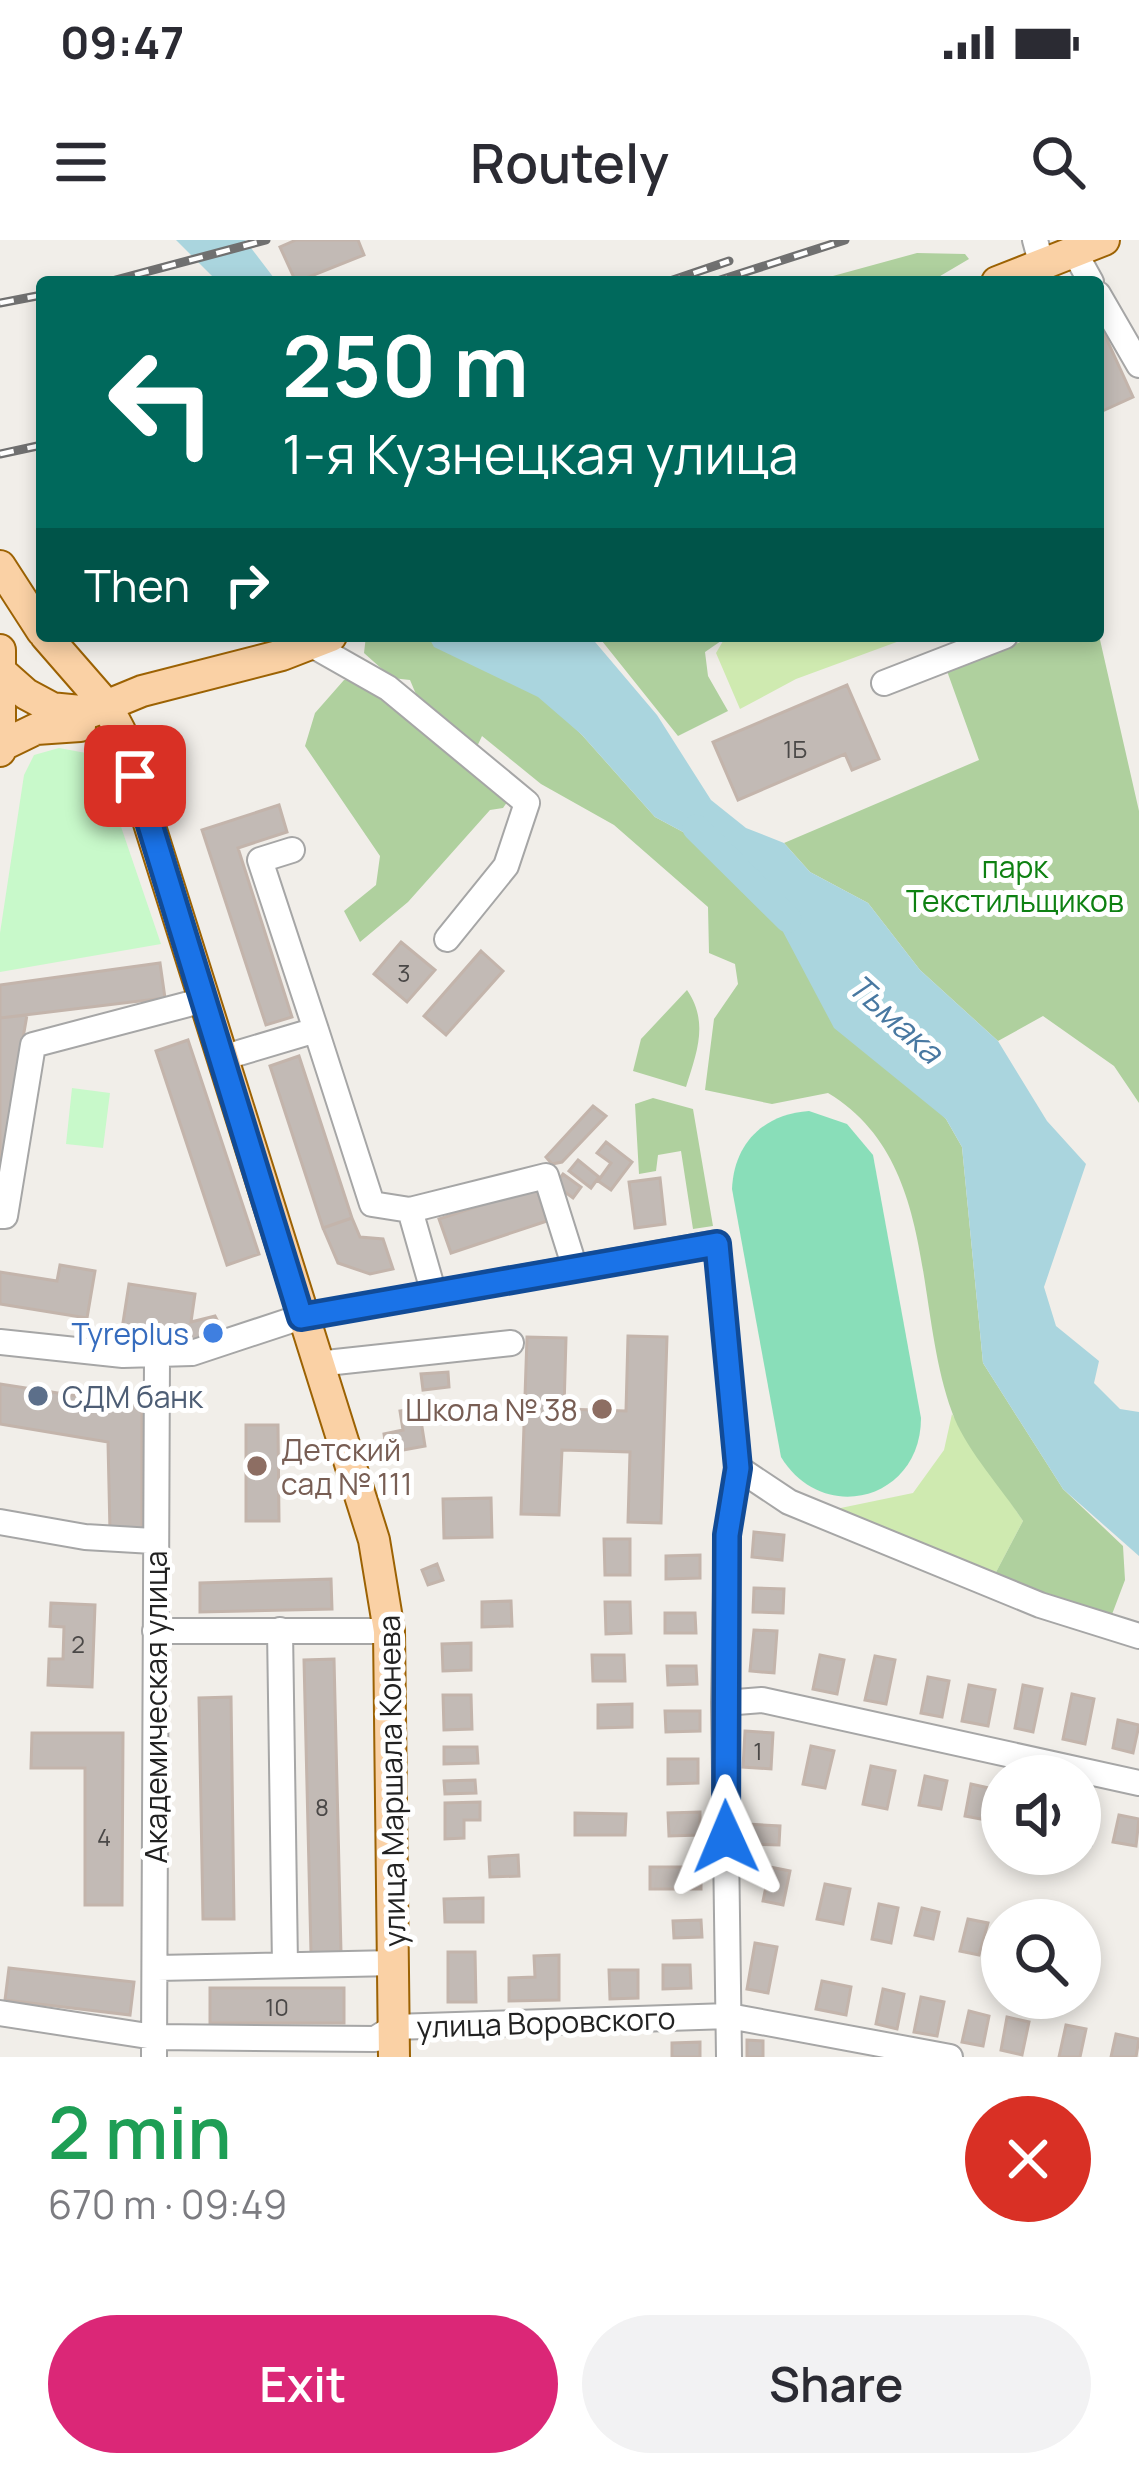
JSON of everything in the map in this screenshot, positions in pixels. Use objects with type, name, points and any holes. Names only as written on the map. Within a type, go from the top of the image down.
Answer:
[{"type":"main road","points":[[1006,276],[1039,253],[1075,253],[1104,240]]},
{"type":"main road","name":"улица Маршала Конева","points":[[0,566],[36,619]]},
{"type":"main road","points":[[52,642],[100,679],[142,691]]},
{"type":"main road","name":"улица Маршала Конева","points":[[52,642],[100,717],[125,745],[374,1540],[388,1631],[394,2042]]},
{"type":"main road","points":[[9,743],[100,717],[142,691],[318,642]]},
{"type":"main road","points":[[1,665],[50,708],[100,717]]},
{"type":"main road","points":[[1,665],[9,743]]},
{"type":"main road","points":[[125,745],[142,691]]},
{"type":"main road","points":[[9,743],[50,708]]},
{"type":"street","points":[[1075,253],[1088,276]]},
{"type":"street","points":[[1104,304],[1139,365]]},
{"type":"street","points":[[323,642],[388,688],[527,803],[506,866],[447,939]]},
{"type":"street","points":[[884,683],[990,642]]},
{"type":"street","points":[[292,850],[260,860],[372,1204],[410,1210],[546,1176],[574,1265]]},
{"type":"street","points":[[0,1216],[5,1216],[33,1045],[204,1000]]},
{"type":"street","points":[[222,1058],[316,1030]]},
{"type":"street","points":[[410,1210],[434,1294]]},
{"type":"street","points":[[0,1342],[157,1357],[193,1353],[301,1317],[574,1265],[717,1244],[738,1468],[727,1535],[724,1703],[729,2057]]},
{"type":"street","points":[[317,1364],[511,1343]]},
{"type":"street","name":"Академическая улица","points":[[154,2047],[157,1357]]},
{"type":"street","points":[[738,1468],[789,1502],[1040,1605],[1139,1636]]},
{"type":"street","points":[[0,1522],[85,1538],[153,1540]]},
{"type":"street","points":[[155,1630],[388,1631]]},
{"type":"street","points":[[280,1630],[285,1965]]},
{"type":"street","points":[[724,1703],[762,1700],[1139,1783]]},
{"type":"street","points":[[157,1968],[395,1963]]},
{"type":"street","name":"улица Воровского","points":[[0,2013],[154,2047],[394,2042],[729,2016],[950,2057]]},
{"type":"green space","points":[[917,253],[965,254],[969,259],[940,276],[833,276]]},
{"type":"green space","points":[[365,642],[484,642],[582,735],[655,817],[724,854],[763,894],[798,958],[946,1119],[962,1147],[983,1363],[1063,1489],[1123,1546],[1125,1580],[1111,1617],[994,1576],[1023,1521],[974,1454],[952,1412],[906,1195],[889,1156],[864,1122],[828,1093],[772,1104],[705,1090],[714,1019],[738,984],[735,964],[709,953],[708,907],[614,825],[541,784],[482,736],[475,751],[512,795],[503,808],[490,810],[408,902],[360,942],[344,911],[376,885],[380,856],[305,746],[315,713],[344,680],[356,679],[396,712],[418,699],[410,680],[392,678],[364,653]]},
{"type":"green space","points":[[603,642],[720,642],[705,652],[708,676],[728,711],[678,736]]},
{"type":"green space","points":[[722,642],[897,642],[796,679],[740,709],[716,653]]},
{"type":"green space","name":"парк Текстильщиков","points":[[1021,642],[1101,642],[1139,811],[1139,1103],[1114,1066],[1043,1016],[998,1041],[920,970],[868,903],[810,872],[784,843],[979,760],[947,671]]},
{"type":"green space","points":[[59,748],[86,753],[102,771],[161,944],[0,972],[0,933],[24,775],[34,755]]},
{"type":"green space","points":[[687,990],[699,1026],[686,1087],[633,1071],[641,1039]]},
{"type":"green space","points":[[72,1088],[110,1093],[103,1148],[66,1144]]},
{"type":"green space","points":[[653,1098],[693,1109],[713,1226],[693,1229],[681,1151],[658,1155],[656,1171],[639,1174],[635,1104]]},
{"type":"green space","points":[[809,1111],[847,1124],[873,1155],[921,1418],[917,1446],[905,1468],[888,1485],[844,1497],[821,1492],[799,1478],[781,1457],[732,1189],[739,1158],[754,1134],[778,1118]]},
{"type":"green space","points":[[952,1414],[1023,1521],[994,1576],[831,1510],[913,1493],[944,1450]]},
{"type":"water","points":[[176,240],[245,240],[272,276],[212,276]]},
{"type":"water","points":[[431,642],[595,642],[657,715],[711,800],[746,828],[784,843],[810,872],[868,903],[920,970],[998,1041],[1047,1121],[1086,1164],[1044,1287],[1056,1326],[1099,1361],[1094,1383],[1120,1409],[1139,1412],[1139,1556],[1063,1489],[983,1363],[962,1147],[946,1119],[834,1028],[763,894],[724,854],[655,817],[582,735],[538,697]]},
{"type":"building","points":[[296,240],[358,240],[364,255],[311,276],[293,276],[280,247]]},
{"type":"building","points":[[1104,333],[1133,397],[1104,410]]},
{"type":"building","points":[[847,685],[879,759],[852,770],[845,754],[738,800],[713,742]]},
{"type":"building","points":[[279,805],[287,832],[238,848],[292,1017],[266,1025],[202,830]]},
{"type":"building","points":[[401,942],[435,970],[407,1002],[374,974]]},
{"type":"building","points":[[481,951],[503,971],[446,1035],[424,1016]]},
{"type":"building","points":[[160,963],[165,998],[0,1018],[0,985]]},
{"type":"building","points":[[27,1015],[0,1170],[0,1018]]},
{"type":"building","points":[[188,1040],[259,1254],[227,1265],[156,1051]]},
{"type":"building","points":[[299,1056],[352,1218],[323,1228],[270,1066]]},
{"type":"building","points":[[593,1106],[606,1116],[562,1162],[552,1164],[546,1157]]},
{"type":"building","points":[[606,1142],[632,1162],[611,1190],[598,1181],[611,1163],[597,1153]]},
{"type":"building","points":[[578,1160],[599,1177],[591,1188],[569,1171]]},
{"type":"building","points":[[563,1174],[581,1187],[573,1198],[555,1185]]},
{"type":"building","points":[[660,1178],[665,1224],[635,1228],[629,1182]]},
{"type":"building","points":[[536,1187],[547,1221],[451,1253],[439,1219]]},
{"type":"building","points":[[352,1218],[360,1237],[383,1239],[393,1269],[370,1274],[338,1263],[323,1228]]},
{"type":"building","points":[[60,1265],[95,1271],[87,1318],[0,1304],[0,1272],[57,1281]]},
{"type":"building","points":[[129,1284],[195,1294],[191,1322],[215,1316],[226,1337],[179,1348],[149,1344],[150,1333],[122,1329]]},
{"type":"building","points":[[628,1336],[667,1337],[661,1523],[628,1522],[630,1452],[562,1450],[559,1515],[521,1514],[527,1337],[566,1338],[564,1409],[626,1411]]},
{"type":"building","points":[[448,1372],[449,1387],[423,1390],[421,1374]]},
{"type":"building","points":[[0,1384],[142,1406],[142,1532],[110,1532],[108,1442],[0,1424]]},
{"type":"building","points":[[419,1408],[425,1446],[387,1453],[384,1434],[403,1430],[400,1411]]},
{"type":"building","points":[[246,1425],[278,1425],[279,1521],[246,1521]]},
{"type":"building","points":[[491,1498],[492,1537],[444,1538],[443,1499]]},
{"type":"building","points":[[754,1532],[784,1535],[782,1560],[752,1557]]},
{"type":"building","points":[[604,1539],[630,1539],[630,1575],[605,1575]]},
{"type":"building","points":[[700,1555],[700,1578],[666,1579],[666,1556]]},
{"type":"building","points":[[437,1564],[443,1580],[428,1585],[422,1570]]},
{"type":"building","points":[[331,1579],[332,1609],[200,1612],[200,1583]]},
{"type":"building","points":[[754,1588],[784,1589],[783,1613],[753,1612]]},
{"type":"building","points":[[511,1601],[512,1626],[482,1627],[482,1602]]},
{"type":"building","points":[[605,1602],[630,1602],[631,1633],[606,1634]]},
{"type":"building","points":[[51,1603],[95,1605],[92,1687],[48,1685],[49,1659],[63,1659],[64,1627],[50,1626]]},
{"type":"building","points":[[665,1613],[695,1613],[696,1633],[665,1633]]},
{"type":"building","points":[[754,1630],[777,1631],[774,1673],[750,1671]]},
{"type":"building","points":[[471,1643],[471,1670],[443,1671],[442,1644]]},
{"type":"building","points":[[592,1655],[624,1655],[625,1681],[593,1681]]},
{"type":"building","points":[[820,1655],[844,1660],[837,1694],[813,1689]]},
{"type":"building","points":[[875,1656],[895,1660],[886,1704],[865,1700]]},
{"type":"building","points":[[334,1659],[341,1952],[311,1953],[304,1660]]},
{"type":"building","points":[[667,1666],[696,1666],[697,1684],[668,1685]]},
{"type":"building","points":[[928,1677],[949,1681],[942,1717],[921,1713]]},
{"type":"building","points":[[969,1685],[995,1690],[988,1726],[962,1721]]},
{"type":"building","points":[[1023,1685],[1042,1689],[1033,1732],[1015,1728]]},
{"type":"building","points":[[1072,1694],[1094,1699],[1085,1744],[1063,1739]]},
{"type":"building","points":[[443,1695],[471,1695],[472,1729],[444,1730]]},
{"type":"building","points":[[231,1697],[234,1919],[203,1919],[199,1698]]},
{"type":"building","points":[[632,1704],[632,1727],[598,1728],[598,1705]]},
{"type":"building","points":[[665,1711],[700,1711],[700,1731],[666,1732]]},
{"type":"building","points":[[1118,1720],[1139,1725],[1133,1753],[1113,1748]]},
{"type":"building","points":[[745,1731],[773,1733],[771,1769],[743,1767]]},
{"type":"building","points":[[32,1733],[123,1733],[122,1905],[85,1905],[85,1768],[31,1768]]},
{"type":"building","points":[[811,1746],[834,1751],[825,1788],[803,1784]]},
{"type":"building","points":[[444,1747],[477,1747],[478,1763],[444,1764]]},
{"type":"building","points":[[668,1759],[698,1759],[698,1783],[668,1784]]},
{"type":"building","points":[[871,1766],[895,1771],[887,1809],[863,1804]]},
{"type":"building","points":[[925,1776],[947,1781],[941,1809],[919,1805]]},
{"type":"building","points":[[475,1780],[476,1793],[445,1794],[444,1781]]},
{"type":"building","points":[[971,1784],[981,1786],[981,1819],[965,1816]]},
{"type":"building","points":[[480,1802],[480,1820],[464,1820],[464,1838],[445,1839],[445,1803]]},
{"type":"building","points":[[700,1812],[700,1835],[669,1836],[668,1813]]},
{"type":"building","points":[[575,1813],[626,1814],[625,1835],[575,1835]]},
{"type":"building","points":[[1119,1815],[1139,1819],[1136,1846],[1113,1842]]},
{"type":"building","points":[[747,1824],[780,1826],[779,1845],[746,1844]]},
{"type":"building","points":[[518,1855],[519,1876],[490,1877],[489,1857]]},
{"type":"building","points":[[650,1867],[701,1867],[701,1889],[650,1889]]},
{"type":"building","points":[[770,1867],[790,1871],[783,1905],[763,1901]]},
{"type":"building","points":[[825,1884],[850,1889],[843,1924],[817,1919]]},
{"type":"building","points":[[483,1898],[483,1922],[445,1922],[444,1899]]},
{"type":"building","points":[[879,1904],[898,1908],[891,1943],[872,1939]]},
{"type":"building","points":[[922,1908],[939,1912],[933,1939],[915,1935]]},
{"type":"building","points":[[968,1919],[981,1922],[979,1955],[960,1951]]},
{"type":"building","points":[[701,1920],[702,1937],[674,1938],[673,1921]]},
{"type":"building","points":[[755,1943],[777,1947],[768,1993],[747,1989]]},
{"type":"building","points":[[448,1952],[475,1952],[476,2002],[448,2002]]},
{"type":"building","points":[[559,1955],[559,2000],[509,2001],[509,1978],[535,1977],[534,1956]]},
{"type":"building","points":[[663,1965],[690,1965],[691,1988],[663,1989]]},
{"type":"building","points":[[9,1968],[134,1982],[130,2015],[5,2000]]},
{"type":"building","points":[[609,1970],[638,1970],[638,1998],[610,1999]]},
{"type":"building","points":[[822,1981],[851,1987],[846,2015],[816,2009]]},
{"type":"building","points":[[210,1988],[344,1988],[344,2023],[210,2023]]},
{"type":"building","points":[[883,1989],[904,1994],[897,2029],[876,2024]]},
{"type":"building","points":[[921,1997],[944,2002],[937,2036],[914,2032]]},
{"type":"building","points":[[969,2011],[988,2019],[983,2046],[962,2042]]},
{"type":"building","points":[[1007,2019],[1029,2022],[1022,2055],[1001,2050]]},
{"type":"building","points":[[1066,2025],[1086,2029],[1080,2057],[1059,2057]]},
{"type":"building","points":[[1116,2034],[1139,2039],[1136,2057],[1111,2057]]},
{"type":"building","points":[[747,2040],[763,2041],[763,2057],[747,2057]]},
{"type":"building","points":[[700,2042],[700,2057],[672,2057],[672,2043]]},
{"type":"waterway","name":"Тьмака","points":[[696,828],[788,919]]},
{"type":"railway","points":[[131,276],[266,240]]},
{"type":"railway","points":[[733,276],[845,240]]},
{"type":"railway","points":[[685,276],[729,261]]},
{"type":"railway","points":[[0,303],[36,296]]},
{"type":"railway","points":[[0,454],[36,446]]},
{"type":"place","name":"Tyreplus","points":[[213,1333]]},
{"type":"place","name":"СДМ банк","points":[[38,1396]]},
{"type":"place","name":"Школа № 38","points":[[602,1409]]},
{"type":"place","name":"Детский сад № 111","points":[[257,1466]]},
{"type":"route","points":[[135,776],[301,1317],[574,1265],[717,1244],[738,1468],[727,1535],[726,1837]]}]
